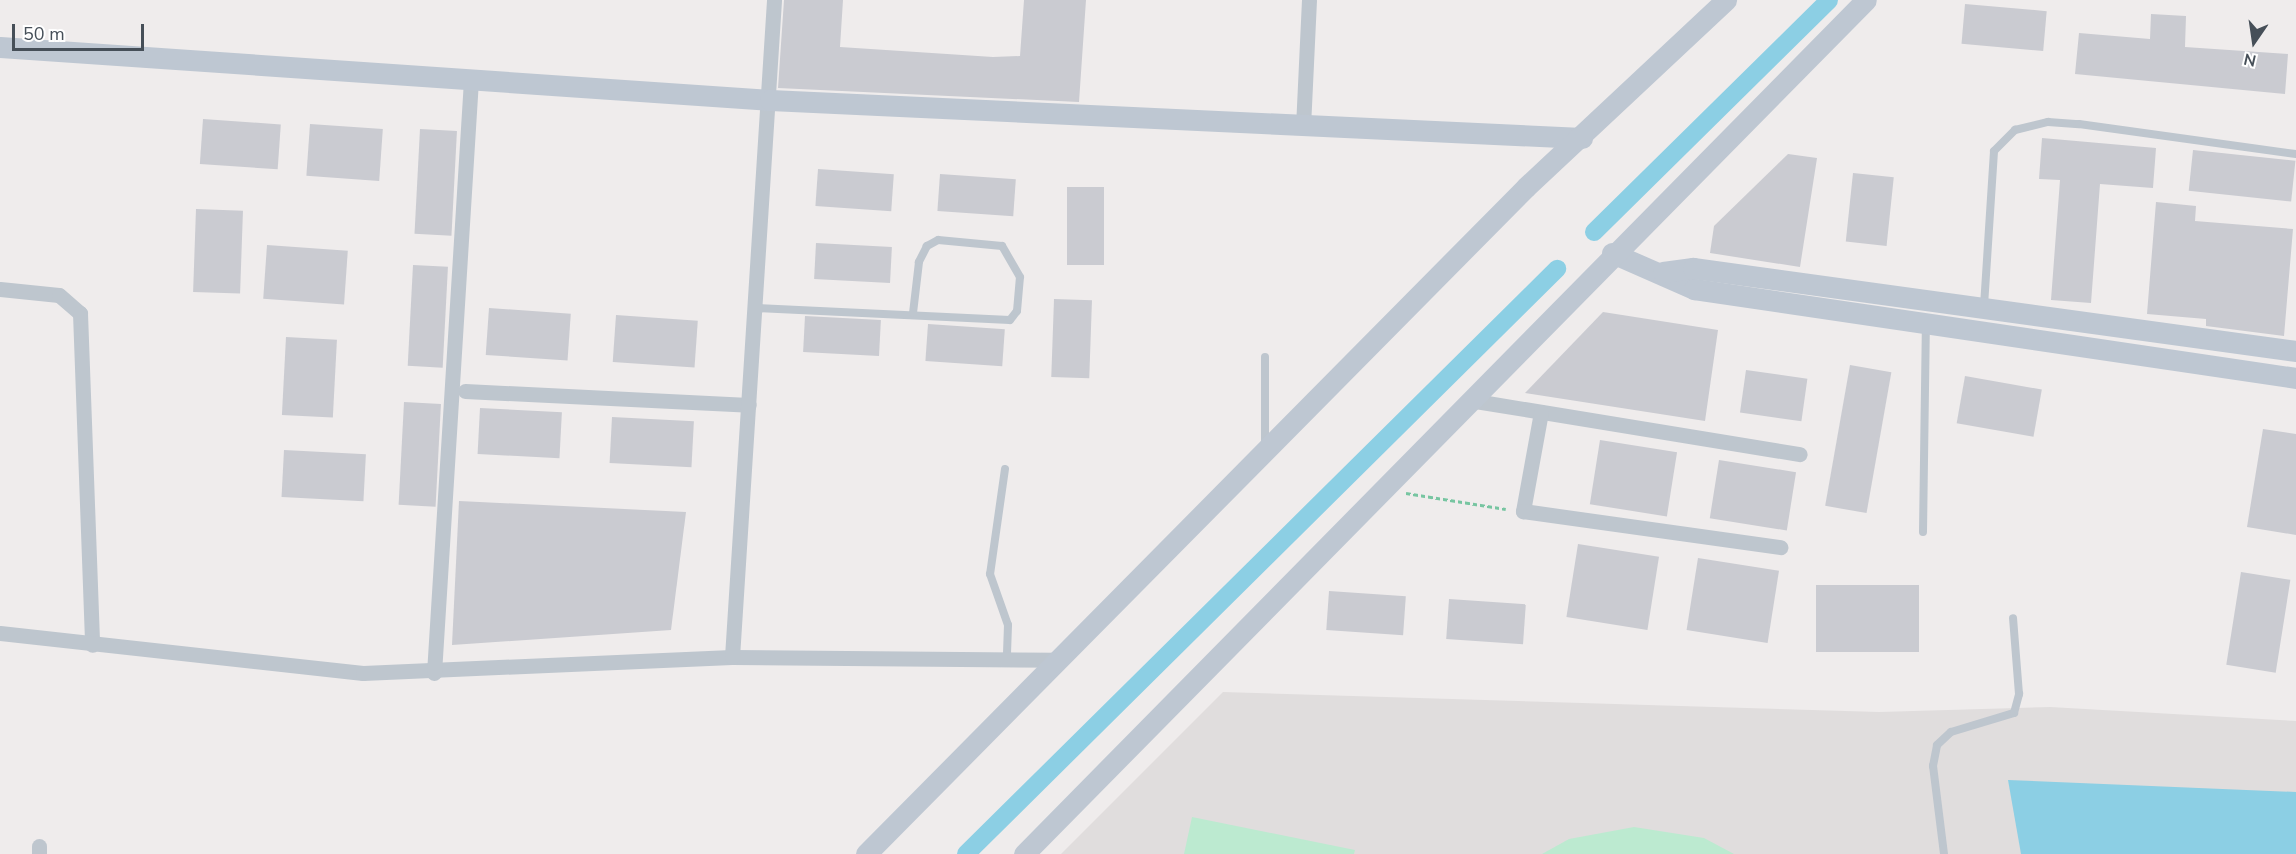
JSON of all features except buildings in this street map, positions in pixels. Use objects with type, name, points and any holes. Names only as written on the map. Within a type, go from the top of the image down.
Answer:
[{"type":"street","points":[[732,657],[770,100],[774,0]]},
{"type":"street","points":[[1303,128],[1309,0]]},
{"type":"street","points":[[866,854],[1526,187],[1582,138],[1725,0]]},
{"type":"street","points":[[1024,854],[1612,253],[1866,0]]},
{"type":"street","points":[[0,47],[770,100],[1303,128],[1582,138]]},
{"type":"street","points":[[434,673],[471,80]]},
{"type":"street","points":[[1612,253],[1663,272],[1694,289],[2296,378]]},
{"type":"street","points":[[1663,272],[1693,268],[1984,306],[2296,351]]},
{"type":"street","points":[[0,289],[59,295],[80,313],[92,645]]},
{"type":"street","points":[[465,391],[749,405]]},
{"type":"street","points":[[1469,400],[1800,454]]},
{"type":"street","points":[[1541,412],[1523,511],[1780,547]]},
{"type":"street","points":[[0,633],[92,645],[363,673],[434,673],[732,657],[1057,660]]},
{"type":"lane","points":[[1984,306],[1995,151],[2015,130],[2048,122],[2079,124],[2296,154]]},
{"type":"lane","points":[[756,308],[913,313],[1010,320],[1017,311],[1020,277],[1002,246],[938,240],[927,246],[919,262],[913,313]]},
{"type":"lane","points":[[1923,532],[1926,324]]},
{"type":"lane","points":[[1265,357],[1265,450]]},
{"type":"lane","points":[[1005,469],[990,574],[1008,625],[1007,658]]},
{"type":"lane","points":[[1944,854],[1933,766],[1936,745],[1951,732],[2014,713],[2019,693],[2013,618]]},
{"type":"path","points":[[1381,489],[1523,511]]},
{"type":"shaded area","points":[[1223,692],[1879,712],[2050,707],[2296,721],[2296,854],[1061,854]]},
{"type":"green space","points":[[1192,817],[1355,850],[1354,854],[1184,854]]},
{"type":"green space","points":[[1634,827],[1704,838],[1734,854],[1542,854],[1569,839]]},
{"type":"water","points":[[2008,780],[2296,792],[2296,854],[2021,854]]},
{"type":"waterway","points":[[1594,232],[1829,0]]},
{"type":"waterway","points":[[966,854],[1557,269]]}]
